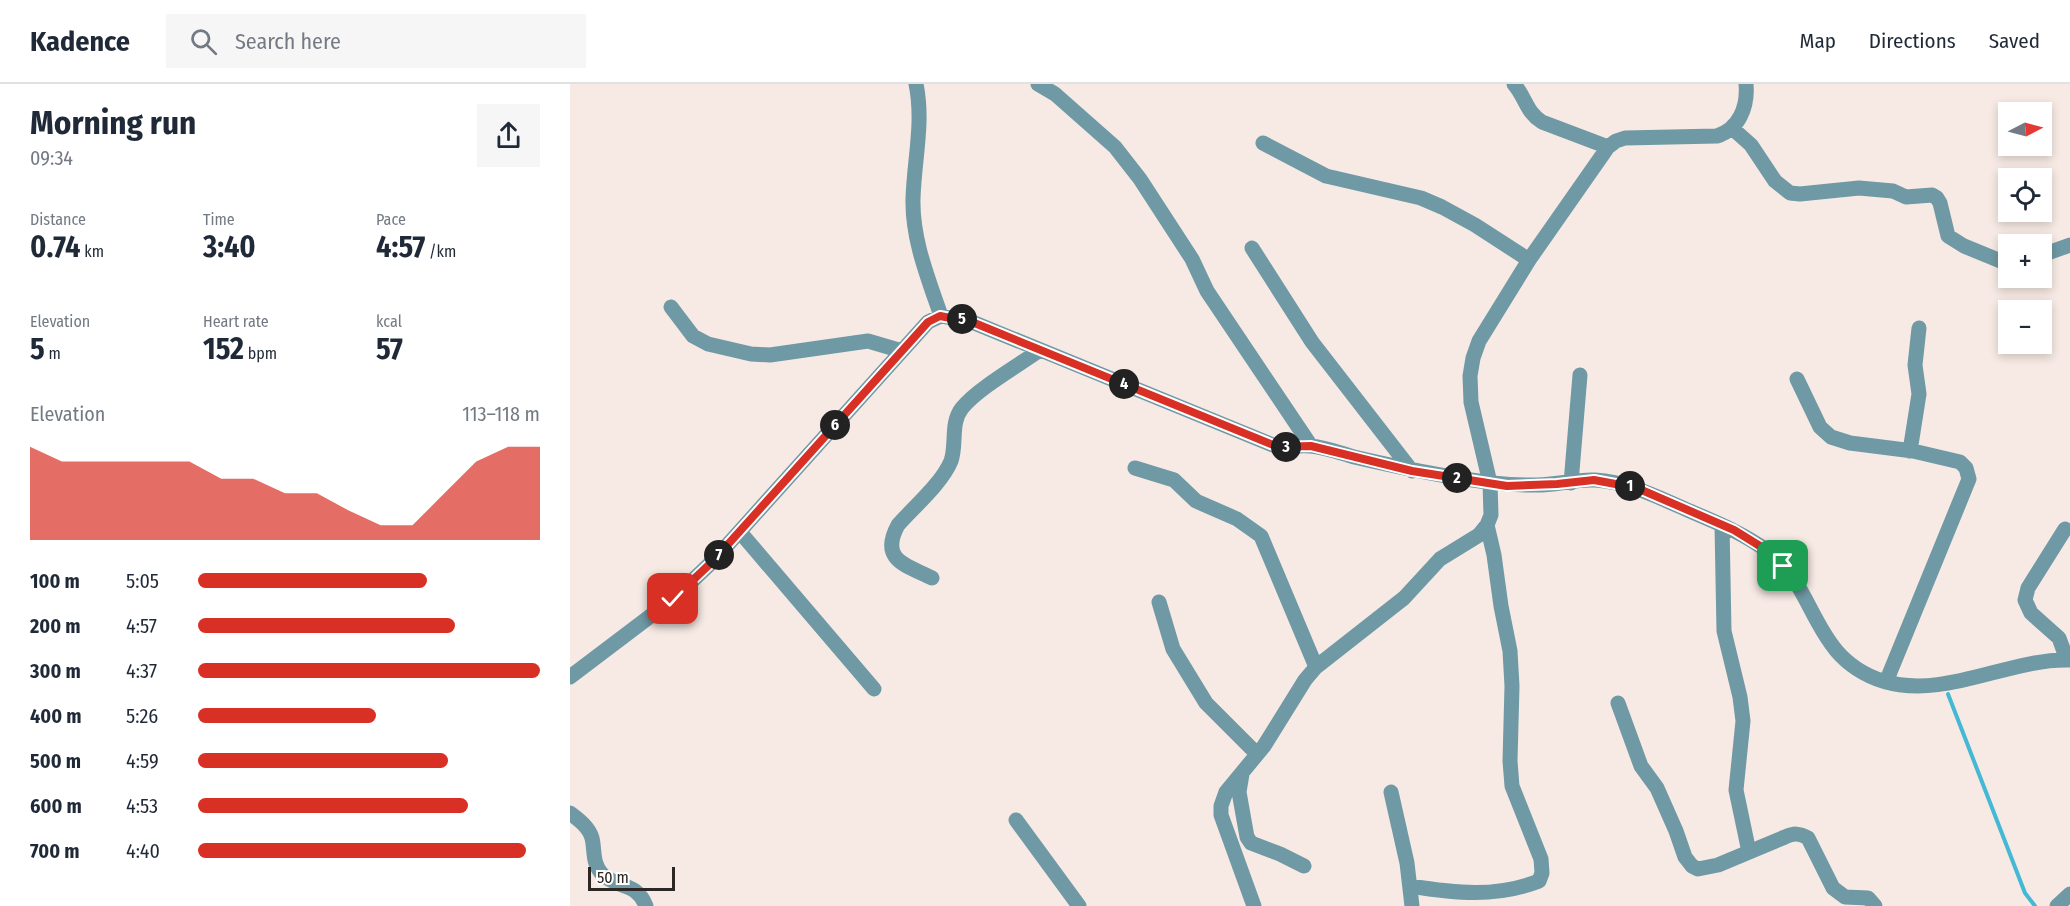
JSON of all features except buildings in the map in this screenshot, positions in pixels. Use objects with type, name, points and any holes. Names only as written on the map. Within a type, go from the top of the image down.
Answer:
[{"type":"street","points":[[916,84],[920,117],[913,200],[915,227],[940,316]]},
{"type":"street","points":[[1038,84],[1055,94],[1115,147],[1140,179],[1192,259],[1207,291],[1311,446]]},
{"type":"street","points":[[1514,84],[1521,92],[1532,116],[1608,147]]},
{"type":"street","points":[[1254,906],[1221,815],[1221,806],[1226,792],[1257,754],[1316,667],[1404,598],[1440,559],[1479,535],[1487,525],[1491,514],[1490,483],[1471,402],[1470,376],[1479,341],[1529,260],[1608,147],[1625,138],[1717,136],[1726,133],[1743,114],[1746,84]]},
{"type":"street","points":[[1732,128],[1751,145],[1775,181],[1790,193],[1859,188],[1893,191],[1906,196],[1932,195],[1940,203],[1948,236],[1964,246],[1998,260]]},
{"type":"street","points":[[1263,143],[1326,176],[1421,198],[1442,207],[1529,260]]},
{"type":"street","points":[[2052,251],[2070,245]]},
{"type":"street","points":[[1251,248],[1312,342],[1412,471]]},
{"type":"street","points":[[671,307],[693,336],[708,344],[751,354],[770,355],[868,341],[902,351]]},
{"type":"street","points":[[570,676],[673,599],[713,561],[928,322],[940,316],[972,322],[1278,447],[1311,446],[1412,471],[1507,486],[1594,480],[1637,488],[1722,525],[1768,551],[1798,586],[1820,629],[1832,646],[1851,666],[1863,674],[1886,682],[1916,685],[1969,680],[2052,660],[2069,660],[2059,638],[2031,614],[2025,600],[2028,588],[2065,529]]},
{"type":"street","points":[[1910,451],[1919,394],[1915,356],[1919,328]]},
{"type":"street","points":[[932,578],[897,561],[893,552],[894,532],[941,477],[951,461],[955,424],[961,410],[978,393],[1040,350]]},
{"type":"street","points":[[1570,483],[1580,375]]},
{"type":"street","points":[[1797,379],[1820,427],[1831,437],[1850,443],[1910,451],[1960,462],[1966,468],[1969,479],[1886,682]]},
{"type":"street","points":[[1135,468],[1174,480],[1196,501],[1237,519],[1261,536],[1316,667]]},
{"type":"street","points":[[1410,886],[1457,893],[1509,891],[1539,881],[1542,873],[1541,859],[1512,786],[1510,651],[1487,525]]},
{"type":"street","points":[[1722,525],[1724,631],[1740,697],[1743,721],[1736,790],[1749,852]]},
{"type":"street","points":[[740,531],[874,689]]},
{"type":"street","points":[[1159,602],[1173,649],[1206,703],[1257,754]]},
{"type":"street","points":[[1618,703],[1641,766],[1657,788],[1685,857],[1692,866],[1698,869],[1707,868],[1795,833],[1801,834],[1808,838],[1833,888],[1845,897],[1868,898],[1875,906]]},
{"type":"street","points":[[1243,771],[1239,792],[1247,837],[1251,843],[1304,866]]},
{"type":"street","points":[[1391,792],[1404,844],[1412,906]]},
{"type":"street","points":[[570,813],[586,826],[591,837],[595,863],[600,872],[606,878],[638,892],[646,906]]},
{"type":"street","points":[[1016,820],[1080,906]]},
{"type":"street","points":[[2056,906],[2070,894]]},
{"type":"waterway","points":[[1948,694],[2025,893],[2035,906]]},
{"type":"route","points":[[673,599],[713,561],[928,322],[940,316],[972,322],[1278,447],[1311,446],[1412,471],[1507,486],[1594,480],[1637,488],[1734,530],[1768,551],[1783,566]]}]
